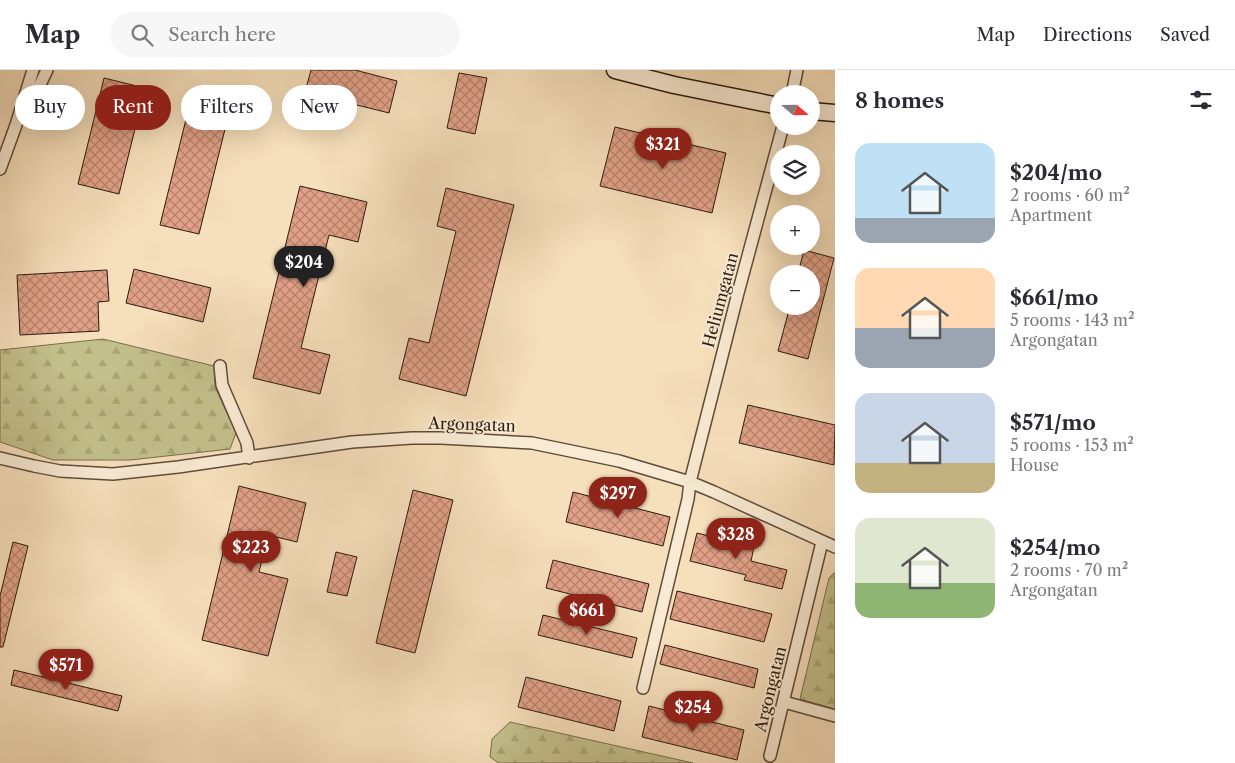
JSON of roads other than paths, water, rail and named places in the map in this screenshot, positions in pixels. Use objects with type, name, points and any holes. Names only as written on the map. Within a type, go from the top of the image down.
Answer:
[{"type":"street","points":[[28,85],[33,70]]},
{"type":"street","points":[[40,85],[47,70]]},
{"type":"street","points":[[615,70],[674,85],[770,104]]},
{"type":"street","points":[[794,85],[797,70]]},
{"type":"street","points":[[820,111],[835,113]]},
{"type":"street","points":[[0,169],[15,129]]},
{"type":"street","name":"Heliumgatan","points":[[690,482],[781,135]]},
{"type":"street","points":[[220,366],[222,385],[247,443],[249,458]]},
{"type":"street","name":"Argongatan","points":[[0,458],[60,471],[113,474],[249,458],[352,442],[412,438],[532,443],[619,461],[690,482],[835,547]]},
{"type":"street","points":[[643,688],[686,508],[690,482]]},
{"type":"street","name":"Argongatan","points":[[770,756],[822,542]]},
{"type":"street","points":[[784,702],[835,716]]}]
